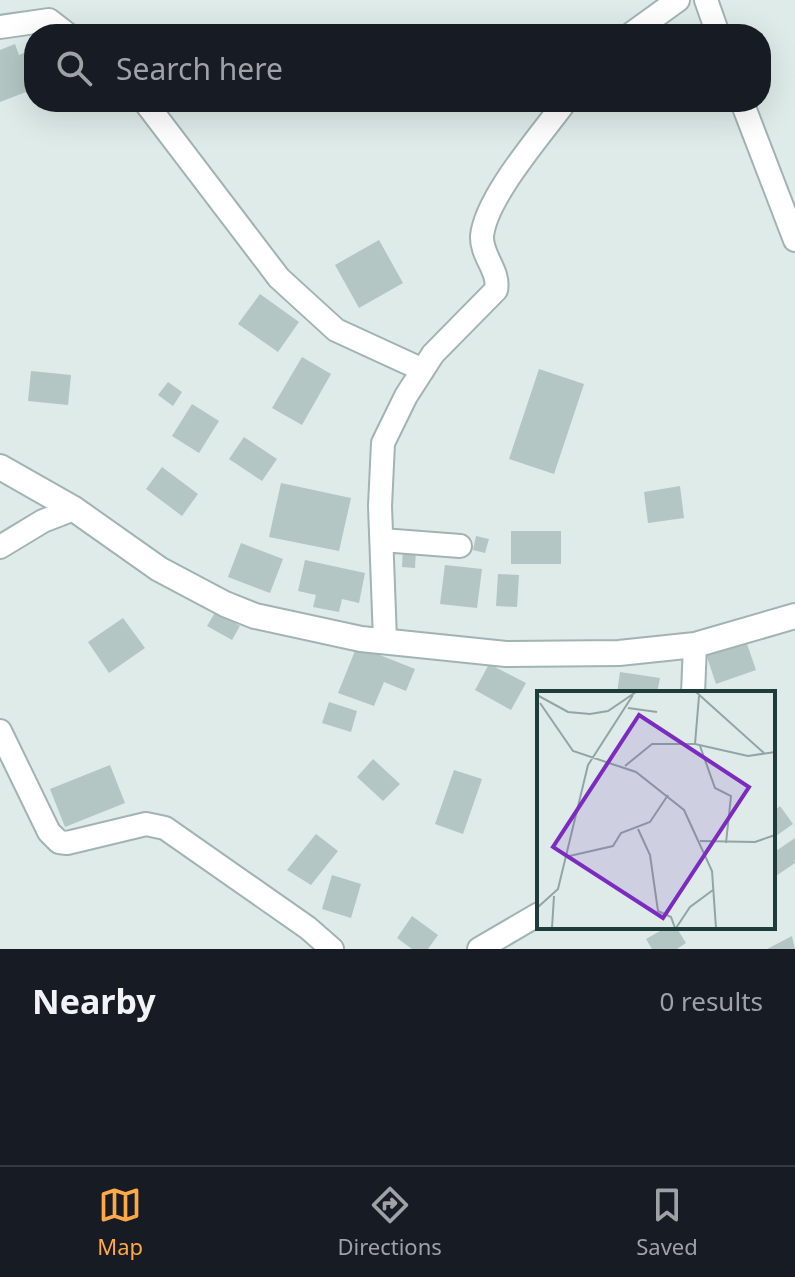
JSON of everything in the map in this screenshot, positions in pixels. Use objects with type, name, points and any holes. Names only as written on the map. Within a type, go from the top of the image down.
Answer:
[{"type":"street","points":[[645,24],[678,0]]},
{"type":"street","points":[[706,0],[714,24]]},
{"type":"street","points":[[0,27],[49,20],[54,24]]},
{"type":"street","points":[[153,112],[279,278],[336,330],[423,370]]},
{"type":"street","points":[[385,640],[380,506],[383,443],[406,396],[433,354],[496,290],[498,281],[484,249],[482,236],[494,200],[558,112]]},
{"type":"street","points":[[746,112],[795,240]]},
{"type":"street","points":[[0,467],[74,509],[159,569],[245,612],[361,639],[506,654],[619,653],[695,645],[795,616]]},
{"type":"street","points":[[43,521],[51,496]]},
{"type":"street","points":[[0,547],[43,521],[74,509]]},
{"type":"street","points":[[382,540],[460,546]]},
{"type":"street","points":[[693,691],[695,645]]},
{"type":"street","points":[[0,731],[49,832],[59,842],[90,840],[146,824],[165,828],[308,928],[332,949]]},
{"type":"street","points":[[479,949],[537,915]]},
{"type":"building","points":[[15,44],[19,55],[24,53],[24,93],[0,102],[0,50]]},
{"type":"building","points":[[379,240],[403,283],[359,308],[335,265]]},
{"type":"building","points":[[260,294],[299,322],[278,352],[238,324]]},
{"type":"building","points":[[302,357],[331,374],[302,425],[272,408]]},
{"type":"building","points":[[539,369],[584,384],[554,474],[509,459]]},
{"type":"building","points":[[31,371],[71,375],[68,405],[28,401]]},
{"type":"building","points":[[168,382],[182,392],[173,406],[158,395]]},
{"type":"building","points":[[192,404],[219,421],[199,453],[172,436]]},
{"type":"building","points":[[244,437],[277,459],[262,481],[229,459]]},
{"type":"building","points":[[162,467],[198,494],[182,516],[146,489]]},
{"type":"building","points":[[281,483],[351,498],[339,551],[269,537]]},
{"type":"building","points":[[680,486],[684,518],[648,523],[644,492]]},
{"type":"building","points":[[511,531],[561,531],[561,564],[511,564]]},
{"type":"building","points":[[476,536],[489,539],[485,553],[473,550]]},
{"type":"building","points":[[241,543],[283,559],[270,593],[228,577]]},
{"type":"building","points":[[403,547],[416,548],[415,568],[402,567]]},
{"type":"building","points":[[305,560],[365,573],[359,603],[342,599],[339,612],[313,607],[316,595],[298,591]]},
{"type":"building","points":[[445,565],[482,569],[477,608],[440,604]]},
{"type":"building","points":[[498,574],[519,575],[517,607],[496,606]]},
{"type":"building","points":[[216,611],[240,626],[232,640],[207,626]]},
{"type":"building","points":[[123,618],[145,648],[109,673],[88,642]]},
{"type":"building","points":[[745,638],[756,670],[716,684],[705,651]]},
{"type":"building","points":[[357,646],[415,669],[406,691],[384,682],[374,706],[338,693]]},
{"type":"building","points":[[489,664],[526,683],[511,710],[475,690]]},
{"type":"building","points":[[620,672],[660,678],[657,691],[617,691]]},
{"type":"building","points":[[329,702],[357,711],[351,732],[322,723]]},
{"type":"building","points":[[373,759],[400,784],[383,801],[357,777]]},
{"type":"building","points":[[110,765],[125,803],[65,827],[50,789]]},
{"type":"building","points":[[454,770],[482,779],[463,834],[435,824]]},
{"type":"building","points":[[780,806],[793,824],[775,837],[775,810]]},
{"type":"building","points":[[316,834],[338,851],[311,885],[287,870]]},
{"type":"building","points":[[795,838],[795,863],[775,877],[775,852]]},
{"type":"building","points":[[332,875],[361,884],[351,918],[322,909]]},
{"type":"building","points":[[412,916],[438,935],[428,949],[412,949],[397,938]]},
{"type":"building","points":[[664,929],[677,929],[686,943],[677,949],[652,949],[646,939]]},
{"type":"building","points":[[792,936],[795,949],[767,949]]}]
